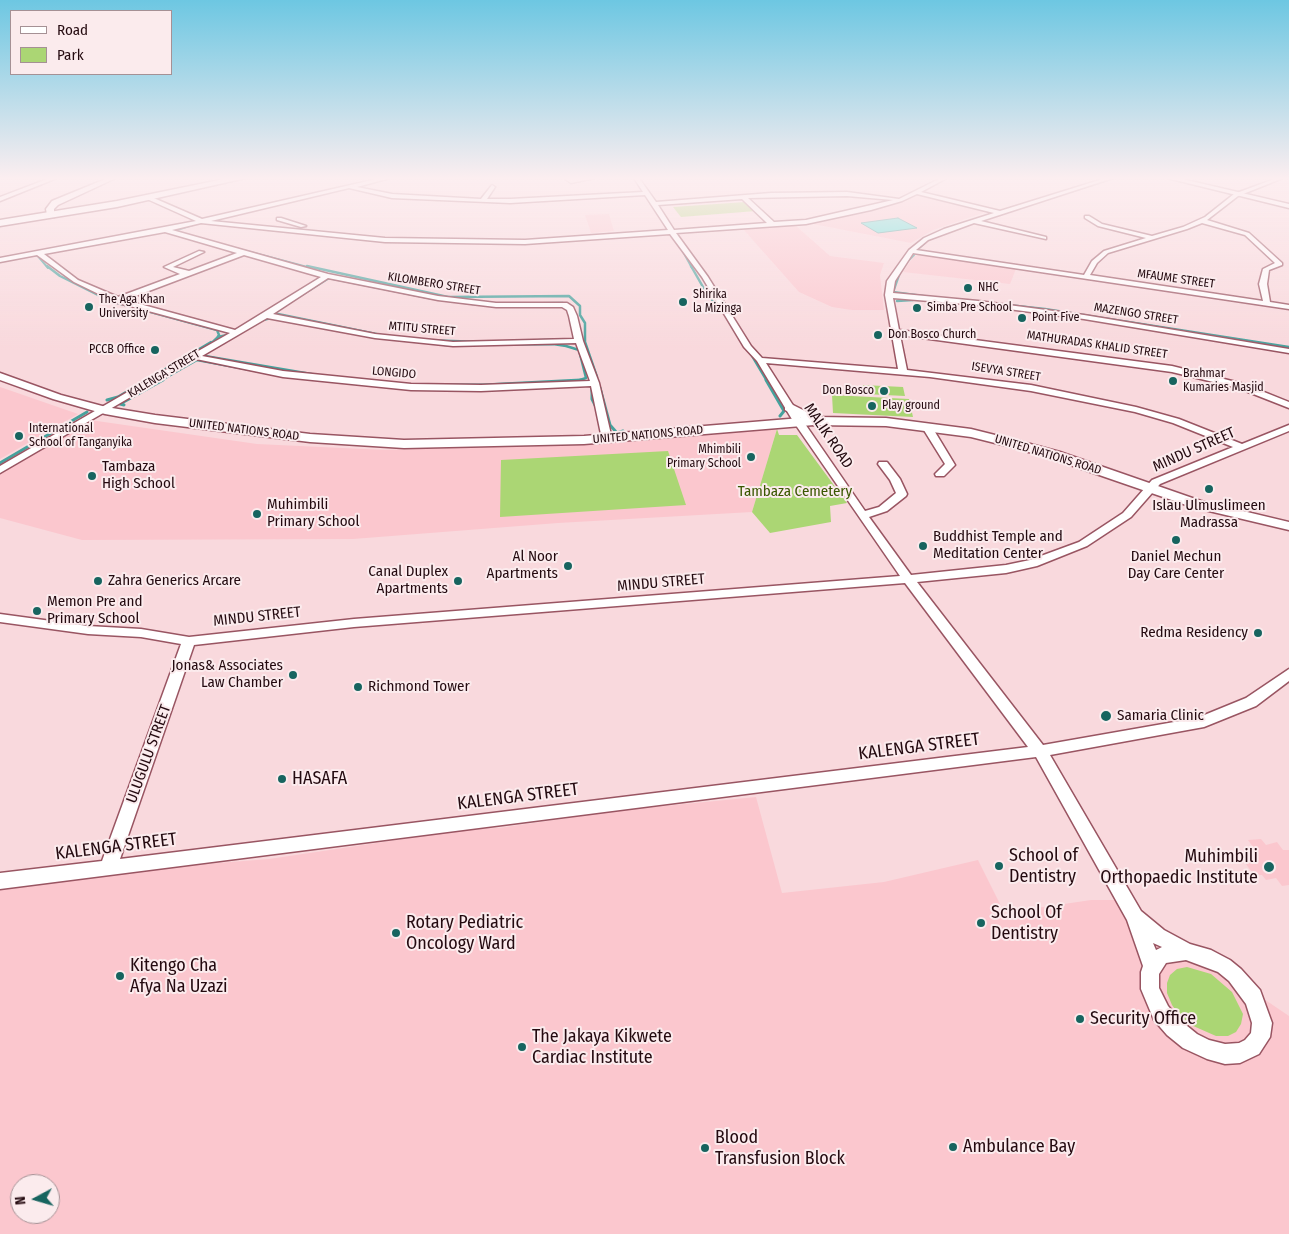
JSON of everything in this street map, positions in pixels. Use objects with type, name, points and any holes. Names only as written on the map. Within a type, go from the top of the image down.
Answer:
[{"type":"street","points":[[0,260],[134,236]]},
{"type":"street","name":"KILOMBERO STREET","points":[[185,236],[327,276],[438,298],[476,303],[564,305],[570,309],[573,316],[579,341],[595,384],[607,438]]},
{"type":"street","points":[[336,236],[416,242],[515,242],[618,236]]},
{"type":"street","name":"MALIK ROAD","points":[[675,236],[705,277],[748,347],[760,360],[798,422],[908,580],[1040,751],[1135,916]]},
{"type":"street","points":[[904,372],[889,295],[891,281],[911,252],[926,239],[935,236]]},
{"type":"street","points":[[1034,236],[1044,238]]},
{"type":"street","points":[[1144,236],[1150,237]]},
{"type":"street","points":[[1086,277],[1094,262],[1106,252],[1155,236]]},
{"type":"street","points":[[1247,236],[1280,264],[1266,269],[1263,284],[1267,304]]},
{"type":"street","points":[[192,273],[178,272],[167,267],[201,252]]},
{"type":"street","points":[[118,300],[245,252]]},
{"type":"street","name":"MFAUME STREET","points":[[911,252],[1289,307]]},
{"type":"street","points":[[38,253],[76,281],[118,300],[235,332]]},
{"type":"street","name":"KALENGA STREET","points":[[0,470],[106,410],[192,356],[266,315],[327,276]]},
{"type":"street","name":"MAZENGO STREET","points":[[889,295],[986,304],[1084,317],[1289,351]]},
{"type":"street","name":"MTITU STREET","points":[[266,315],[376,336],[453,344],[579,341]]},
{"type":"street","name":"MATHURADAS KHALID STREET","points":[[897,332],[1172,368],[1241,386],[1289,405]]},
{"type":"street","name":"LONGIDO","points":[[192,356],[283,374],[410,387],[481,388],[595,384]]},
{"type":"street","name":"ISEVYA STREET","points":[[760,360],[985,381],[1092,399],[1176,421],[1241,447]]},
{"type":"street","name":"UNITED NATIONS ROAD","points":[[0,376],[27,387],[106,410],[267,434],[404,444],[499,444],[607,438],[814,421],[886,422],[971,433],[1023,446],[1055,455],[1197,504],[1289,526]]},
{"type":"street","points":[[788,407],[814,421]]},
{"type":"street","points":[[927,427],[950,465],[940,474]]},
{"type":"street","name":"MINDU STREET","points":[[0,618],[88,630],[141,633],[189,641],[354,623],[908,580],[1006,569],[1033,563],[1083,544],[1127,515],[1149,489],[1169,476],[1289,428]]},
{"type":"street","points":[[862,515],[883,509],[902,494],[895,479],[883,464]]},
{"type":"street","name":"ULUGULU STREET","points":[[108,868],[189,641]]},
{"type":"street","name":"KALENGA STREET","points":[[0,882],[1040,751],[1199,723],[1251,702],[1289,674]]},
{"type":"street","points":[[1135,916],[1158,936],[1186,952],[1211,959],[1224,966],[1245,985],[1253,996],[1262,1023],[1260,1037],[1252,1047],[1240,1053],[1216,1052],[1190,1040],[1174,1028],[1161,1013],[1152,998],[1149,980],[1152,965],[1135,916]]},
{"type":"street","points":[[1152,965],[1160,957],[1172,952],[1186,952]]},
{"type":"shaded area","points":[[749,236],[807,236],[830,256],[884,263],[880,275],[884,310],[852,310],[832,307],[799,292]]},
{"type":"shaded area","points":[[873,236],[924,236],[911,243]]},
{"type":"shaded area","points":[[922,255],[1016,269],[1010,284],[903,272],[914,256]]},
{"type":"shaded area","name":"International School of Tanganyika","points":[[0,387],[3,388],[78,414],[0,459]]},
{"type":"shaded area","points":[[90,420],[257,444],[385,450],[611,443],[777,429],[752,512],[558,523],[353,539],[82,540],[0,518],[0,472]]},
{"type":"shaded area","points":[[756,797],[782,893],[884,882],[978,860],[1006,916],[1037,908],[1091,900],[1130,900],[1144,916],[1162,930],[1289,1016],[1289,1234],[0,1234],[0,890],[104,872],[269,859],[471,829],[499,828],[624,810]]},
{"type":"shaded area","name":"Muhimbili Orthopaedic Institute","points":[[1261,839],[1266,845],[1277,842],[1283,850],[1289,850],[1289,885],[1282,886],[1276,878],[1266,880],[1262,875],[1254,875],[1243,860],[1255,859],[1246,847],[1253,847],[1248,840]]},
{"type":"green space","name":"Don Bosco","points":[[863,385],[903,387],[905,396],[865,394]]},
{"type":"green space","name":"Play ground","points":[[832,395],[909,399],[913,417],[833,413]]},
{"type":"green space","name":"Tambaza Cemetery","points":[[777,429],[779,435],[797,435],[847,503],[830,506],[831,522],[770,533],[752,512]]},
{"type":"green space","points":[[668,451],[686,505],[500,517],[501,460]]},
{"type":"green space","points":[[1187,967],[1211,974],[1232,992],[1243,1014],[1241,1024],[1236,1032],[1228,1036],[1216,1036],[1191,1025],[1180,1016],[1172,1005],[1167,993],[1167,983],[1170,975],[1177,969]]},
{"type":"waterway","points":[[931,239],[938,236]]},
{"type":"waterway","points":[[919,248],[925,243]]},
{"type":"waterway","points":[[228,246],[311,268]]},
{"type":"waterway","points":[[681,248],[692,268]]},
{"type":"waterway","points":[[33,256],[37,255],[48,268]]},
{"type":"waterway","points":[[905,264],[914,255]]},
{"type":"waterway","points":[[47,266],[60,276],[110,301],[217,330],[219,335],[217,338]]},
{"type":"waterway","points":[[307,266],[448,297],[569,296],[580,306],[580,315],[585,323],[585,342],[597,377]]},
{"type":"waterway","points":[[691,266],[707,294],[727,317]]},
{"type":"waterway","points":[[900,272],[893,292],[930,297]]},
{"type":"waterway","points":[[329,278],[429,298],[473,304],[563,303],[572,313],[577,333],[576,339],[484,342],[420,340],[381,335],[273,313],[329,278]]},
{"type":"waterway","points":[[897,301],[913,300]]},
{"type":"waterway","points":[[962,300],[1045,309],[1289,347]]},
{"type":"waterway","points":[[217,338],[240,332],[259,321],[271,318],[445,345],[553,344],[579,350],[586,378],[580,380]]},
{"type":"waterway","points":[[217,338],[199,355],[323,376],[370,381]]},
{"type":"waterway","points":[[145,381],[211,342]]},
{"type":"waterway","points":[[751,354],[767,381]]},
{"type":"waterway","points":[[160,381],[197,360],[272,374]]},
{"type":"waterway","points":[[107,400],[118,397],[147,380]]},
{"type":"waterway","points":[[124,405],[120,404],[163,380]]},
{"type":"waterway","points":[[358,380],[408,385],[483,385],[580,380]]},
{"type":"waterway","points":[[766,380],[784,411],[780,416]]},
{"type":"waterway","points":[[586,385],[592,386],[592,399],[596,407]]},
{"type":"waterway","points":[[600,388],[610,425],[617,433],[623,431]]},
{"type":"waterway","points":[[0,463],[87,412]]},
{"type":"place","name":"NHC","points":[[968,288]]},
{"type":"place","name":"Shirika la Mizinga","points":[[683,302]]},
{"type":"place","name":"The Aga Khan University","points":[[89,307]]},
{"type":"place","name":"Simba Pre School","points":[[917,308]]},
{"type":"place","name":"Point Five","points":[[1022,318]]},
{"type":"place","name":"Don Bosco Church","points":[[878,335]]},
{"type":"place","name":"PCCB Office","points":[[155,350]]},
{"type":"place","name":"Brahmar Kumaries Masjid","points":[[1173,381]]},
{"type":"place","name":"Don Bosco","points":[[884,391]]},
{"type":"place","name":"Play ground","points":[[872,406]]},
{"type":"place","name":"International School of Tanganyika","points":[[19,436]]},
{"type":"place","name":"Mhimbili Primary School","points":[[751,457]]},
{"type":"place","name":"Tambaza High School","points":[[92,476]]},
{"type":"place","name":"Islau Ulmuslimeen Madrassa","points":[[1209,489]]},
{"type":"place","name":"Muhimbili Primary School","points":[[257,514]]},
{"type":"place","name":"Daniel Mechun Day Care Center","points":[[1176,540]]},
{"type":"place","name":"Buddhist Temple and Meditation Center","points":[[923,546]]},
{"type":"place","name":"Al Noor Apartments","points":[[568,566]]},
{"type":"place","name":"Zahra Generics Arcare","points":[[98,581]]},
{"type":"place","name":"Canal Duplex Apartments","points":[[458,581]]},
{"type":"place","name":"Memon Pre and Primary School","points":[[37,611]]},
{"type":"place","name":"Redma Residency","points":[[1258,633]]},
{"type":"place","name":"Jonas& Associates Law Chamber","points":[[293,675]]},
{"type":"place","name":"Richmond Tower","points":[[358,687]]},
{"type":"place","name":"Samaria Clinic","points":[[1106,716]]},
{"type":"place","name":"HASAFA","points":[[282,779]]},
{"type":"place","name":"School of Dentistry","points":[[999,866]]},
{"type":"place","name":"Muhimbili Orthopaedic Institute","points":[[1269,867]]},
{"type":"place","name":"School Of Dentistry","points":[[981,923]]},
{"type":"place","name":"Rotary Pediatric Oncology Ward","points":[[396,933]]},
{"type":"place","name":"Kitengo Cha Afya Na Uzazi","points":[[120,976]]},
{"type":"place","name":"Security Office","points":[[1080,1019]]},
{"type":"place","name":"The Jakaya Kikwete Cardiac Institute","points":[[522,1047]]},
{"type":"place","name":"Ambulance Bay","points":[[953,1147]]},
{"type":"place","name":"Blood Transfusion Block","points":[[705,1148]]}]
